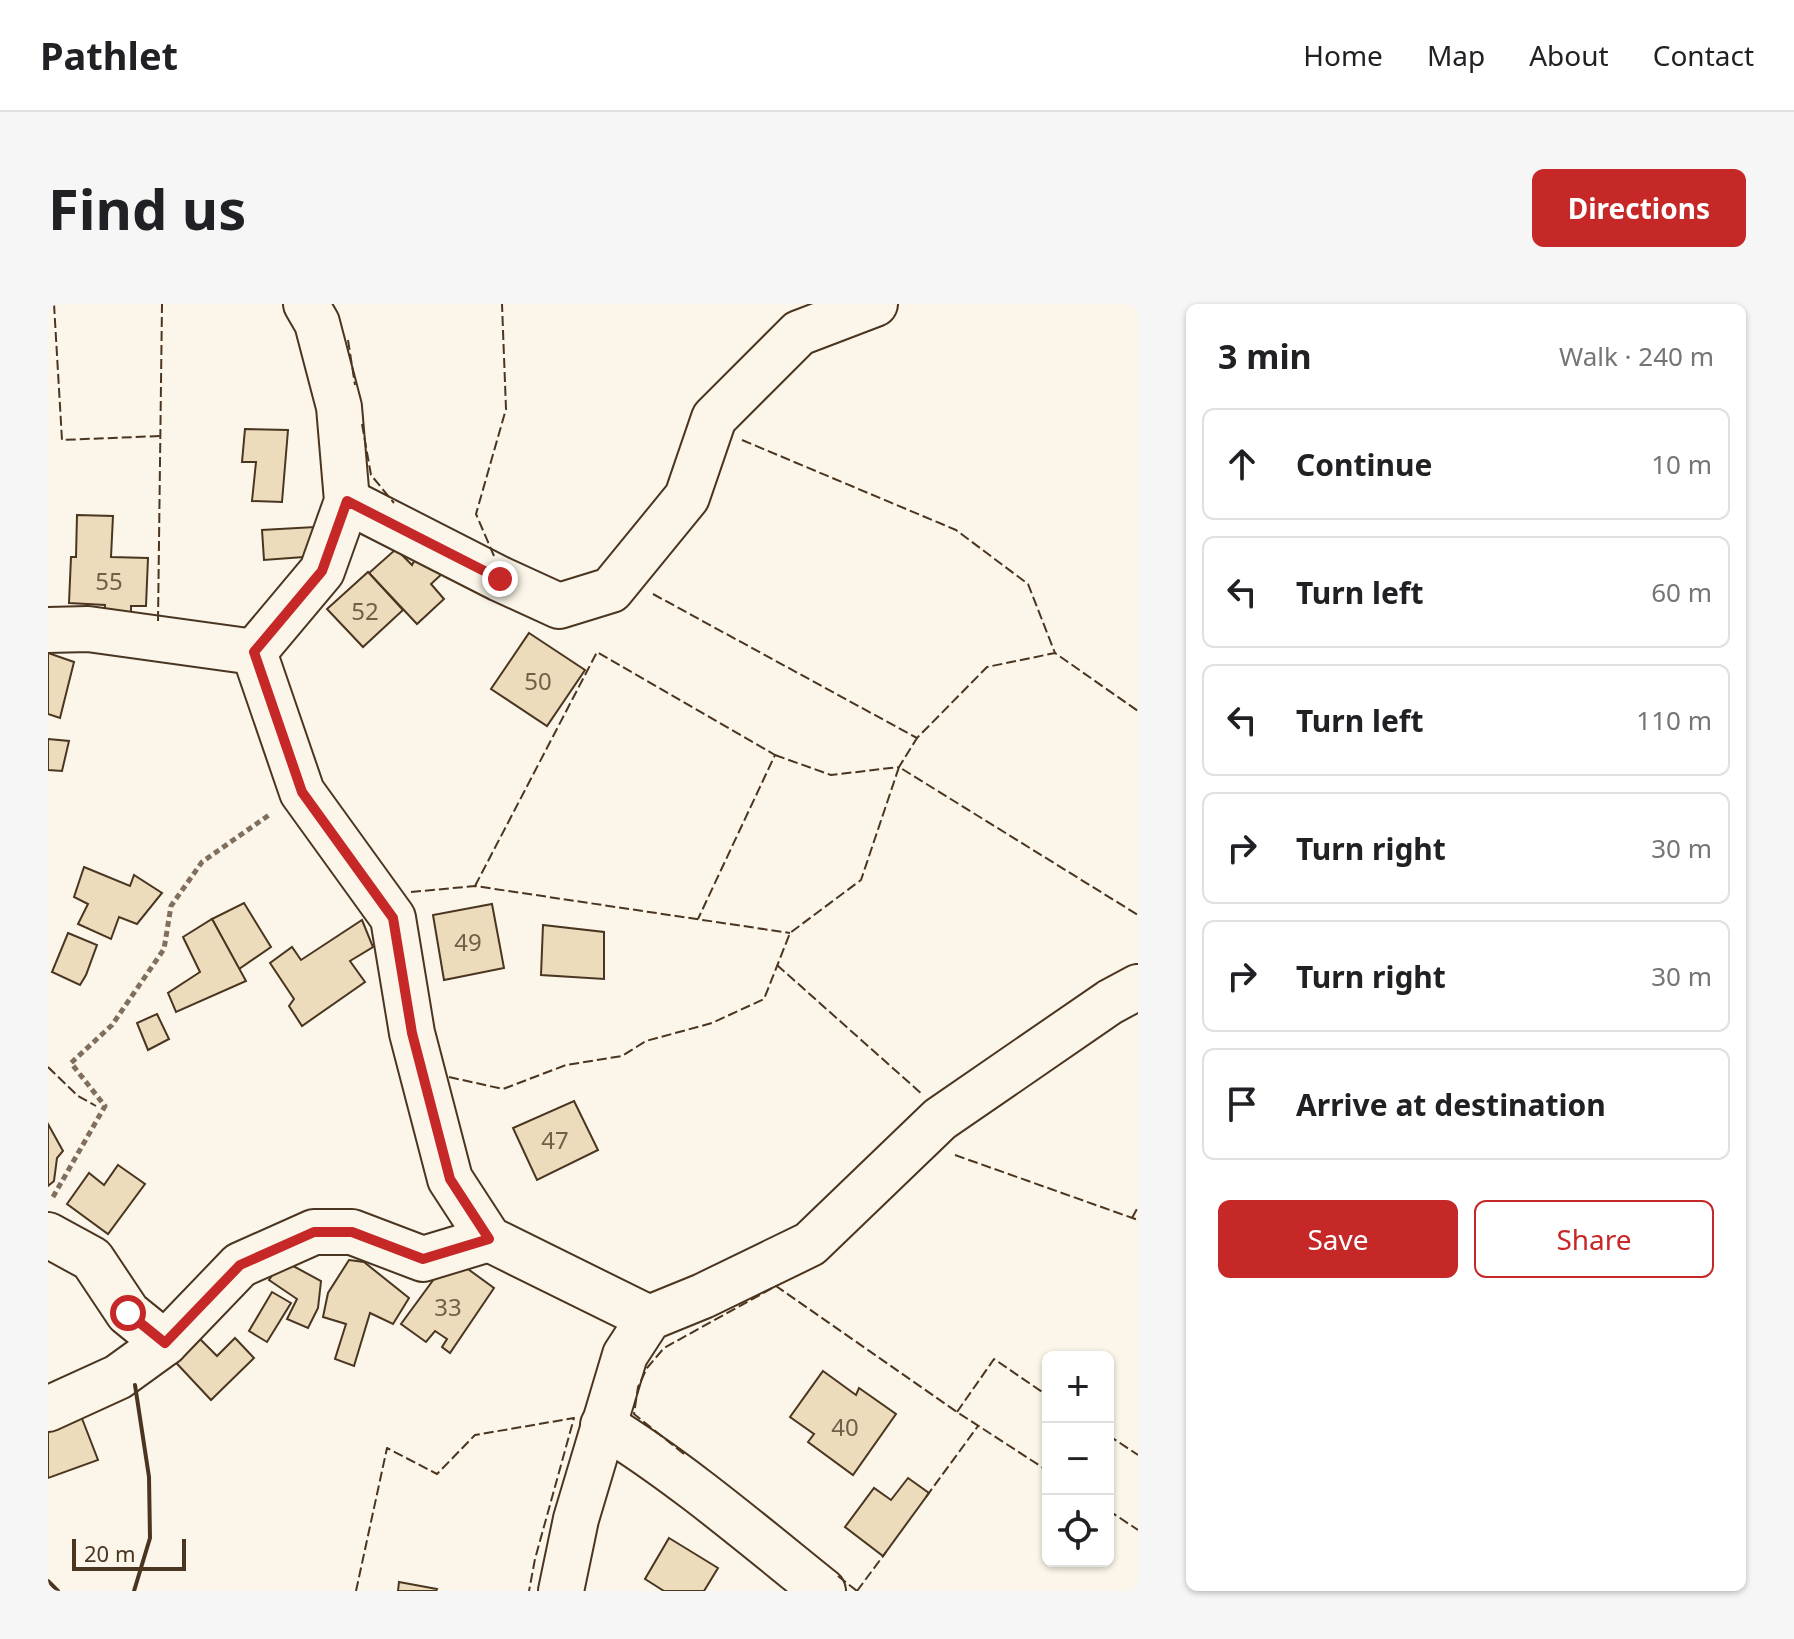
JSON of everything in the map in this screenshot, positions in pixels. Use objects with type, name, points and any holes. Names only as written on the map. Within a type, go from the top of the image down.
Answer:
[{"type":"street","points":[[254,652],[322,571],[347,501],[339,407],[317,323],[306,304]]},
{"type":"street","points":[[347,501],[559,606],[611,590],[687,497],[714,418],[799,333],[875,304]]},
{"type":"street","points":[[48,630],[88,629],[254,652]]},
{"type":"street","points":[[254,652],[302,792],[393,918],[412,1033],[450,1179],[489,1239],[649,1318]]},
{"type":"street","points":[[561,1591],[576,1519],[625,1355],[649,1318],[703,1296],[810,1244],[940,1119],[1110,1002],[1138,987]]},
{"type":"street","points":[[48,1409],[118,1377],[165,1343],[240,1265],[314,1232],[352,1232],[423,1259],[489,1239]]},
{"type":"street","points":[[48,1235],[92,1259],[128,1313],[165,1343]]},
{"type":"street","points":[[603,1425],[632,1442],[823,1591]]},
{"type":"path","points":[[48,1206],[105,1106],[71,1063],[112,1025],[164,949],[171,906],[202,862],[302,792]]},
{"type":"building","points":[[245,429],[288,430],[282,502],[252,501],[256,462],[242,462]]},
{"type":"building","points":[[77,515],[113,516],[111,557],[148,558],[146,606],[131,606],[131,617],[104,616],[105,605],[69,603],[71,557],[76,557]]},
{"type":"building","points":[[315,527],[317,556],[264,560],[262,530]]},
{"type":"building","points":[[396,549],[412,565],[420,550],[445,571],[431,584],[444,599],[417,624],[369,573]]},
{"type":"building","points":[[368,572],[403,610],[363,647],[327,609]]},
{"type":"building","points":[[529,633],[585,670],[547,726],[491,689]]},
{"type":"building","points":[[48,653],[74,662],[60,718],[48,714]]},
{"type":"building","points":[[48,739],[69,741],[62,771],[48,770]]},
{"type":"building","points":[[84,867],[130,886],[134,875],[162,893],[137,924],[119,917],[111,939],[78,924],[88,904],[74,897]]},
{"type":"building","points":[[244,903],[271,947],[239,969],[212,919]]},
{"type":"building","points":[[492,904],[504,968],[444,980],[433,915]]},
{"type":"building","points":[[212,919],[246,981],[176,1012],[168,993],[200,972],[183,937]]},
{"type":"building","points":[[362,920],[373,947],[350,961],[365,982],[302,1026],[289,1006],[294,999],[270,963],[292,947],[301,960]]},
{"type":"building","points":[[543,925],[604,932],[604,979],[541,975]]},
{"type":"building","points":[[68,933],[97,945],[80,985],[52,972]]},
{"type":"building","points":[[157,1014],[169,1039],[148,1050],[137,1023]]},
{"type":"building","points":[[574,1101],[598,1150],[537,1180],[513,1128]]},
{"type":"building","points":[[48,1124],[63,1151],[57,1158],[54,1181],[48,1186]]},
{"type":"building","points":[[118,1165],[145,1184],[108,1234],[67,1204],[89,1173],[104,1185]]},
{"type":"building","points":[[282,1260],[321,1281],[318,1308],[308,1328],[287,1319],[297,1299],[269,1280]]},
{"type":"building","points":[[349,1260],[364,1262],[409,1298],[393,1324],[370,1313],[354,1366],[335,1359],[346,1324],[323,1317],[328,1293]]},
{"type":"building","points":[[461,1264],[494,1288],[450,1353],[442,1347],[447,1339],[435,1331],[426,1342],[401,1324],[434,1279]]},
{"type":"building","points":[[272,1292],[291,1303],[267,1342],[249,1331]]},
{"type":"building","points":[[190,1329],[217,1356],[235,1338],[254,1358],[211,1400],[166,1352]]},
{"type":"building","points":[[823,1371],[856,1395],[859,1388],[896,1414],[853,1475],[808,1442],[814,1434],[790,1417]]},
{"type":"building","points":[[76,1403],[98,1460],[48,1478],[48,1415]]},
{"type":"building","points":[[908,1478],[929,1493],[883,1556],[845,1527],[874,1488],[891,1500]]},
{"type":"building","points":[[669,1538],[718,1568],[704,1591],[664,1591],[645,1579]]},
{"type":"building","points":[[399,1582],[437,1589],[398,1591]]},
{"type":"fence","points":[[54,304],[62,440],[160,436]]},
{"type":"fence","points":[[158,621],[162,304]]},
{"type":"fence","points":[[494,556],[476,514],[506,409],[502,304]]},
{"type":"fence","points":[[348,340],[355,385]]},
{"type":"fence","points":[[362,424],[371,475],[394,503]]},
{"type":"fence","points":[[742,440],[956,530],[1028,584],[1055,653]]},
{"type":"fence","points":[[653,594],[917,738],[987,667],[1055,653],[1138,711]]},
{"type":"fence","points":[[475,886],[597,652],[775,755],[698,919]]},
{"type":"fence","points":[[775,755],[831,775],[899,767],[917,738]]},
{"type":"fence","points":[[449,1077],[503,1089],[566,1065],[622,1056],[646,1041],[712,1023],[764,999],[790,933],[861,880],[899,767],[1138,915]]},
{"type":"fence","points":[[411,892],[475,886],[790,933]]},
{"type":"fence","points":[[777,965],[923,1095]]},
{"type":"fence","points":[[48,1067],[78,1096],[96,1106]]},
{"type":"fence","points":[[955,1155],[1138,1220]]},
{"type":"fence","points":[[1132,1218],[1138,1207]]},
{"type":"fence","points":[[684,1454],[634,1414],[638,1387],[647,1368],[664,1348],[776,1286],[1042,1467]]},
{"type":"fence","points":[[957,1412],[994,1359],[1042,1392]]},
{"type":"fence","points":[[356,1591],[387,1448],[437,1474],[475,1435],[574,1418],[529,1591]]},
{"type":"fence","points":[[926,1497],[978,1426]]},
{"type":"fence","points":[[1114,1439],[1138,1455]]},
{"type":"fence","points":[[1114,1514],[1138,1530]]},
{"type":"fence","points":[[857,1591],[886,1552]]},
{"type":"fence","points":[[838,1576],[857,1591]]},
{"type":"wall","points":[[134,1591],[150,1538],[149,1477],[135,1385]]},
{"type":"wall","points":[[48,1581],[58,1591]]},
{"type":"route","points":[[128,1313],[165,1343],[240,1265],[314,1232],[352,1232],[423,1259],[489,1239],[450,1179],[412,1033],[393,918],[302,792],[254,652],[322,571],[347,501],[500,579]]}]
